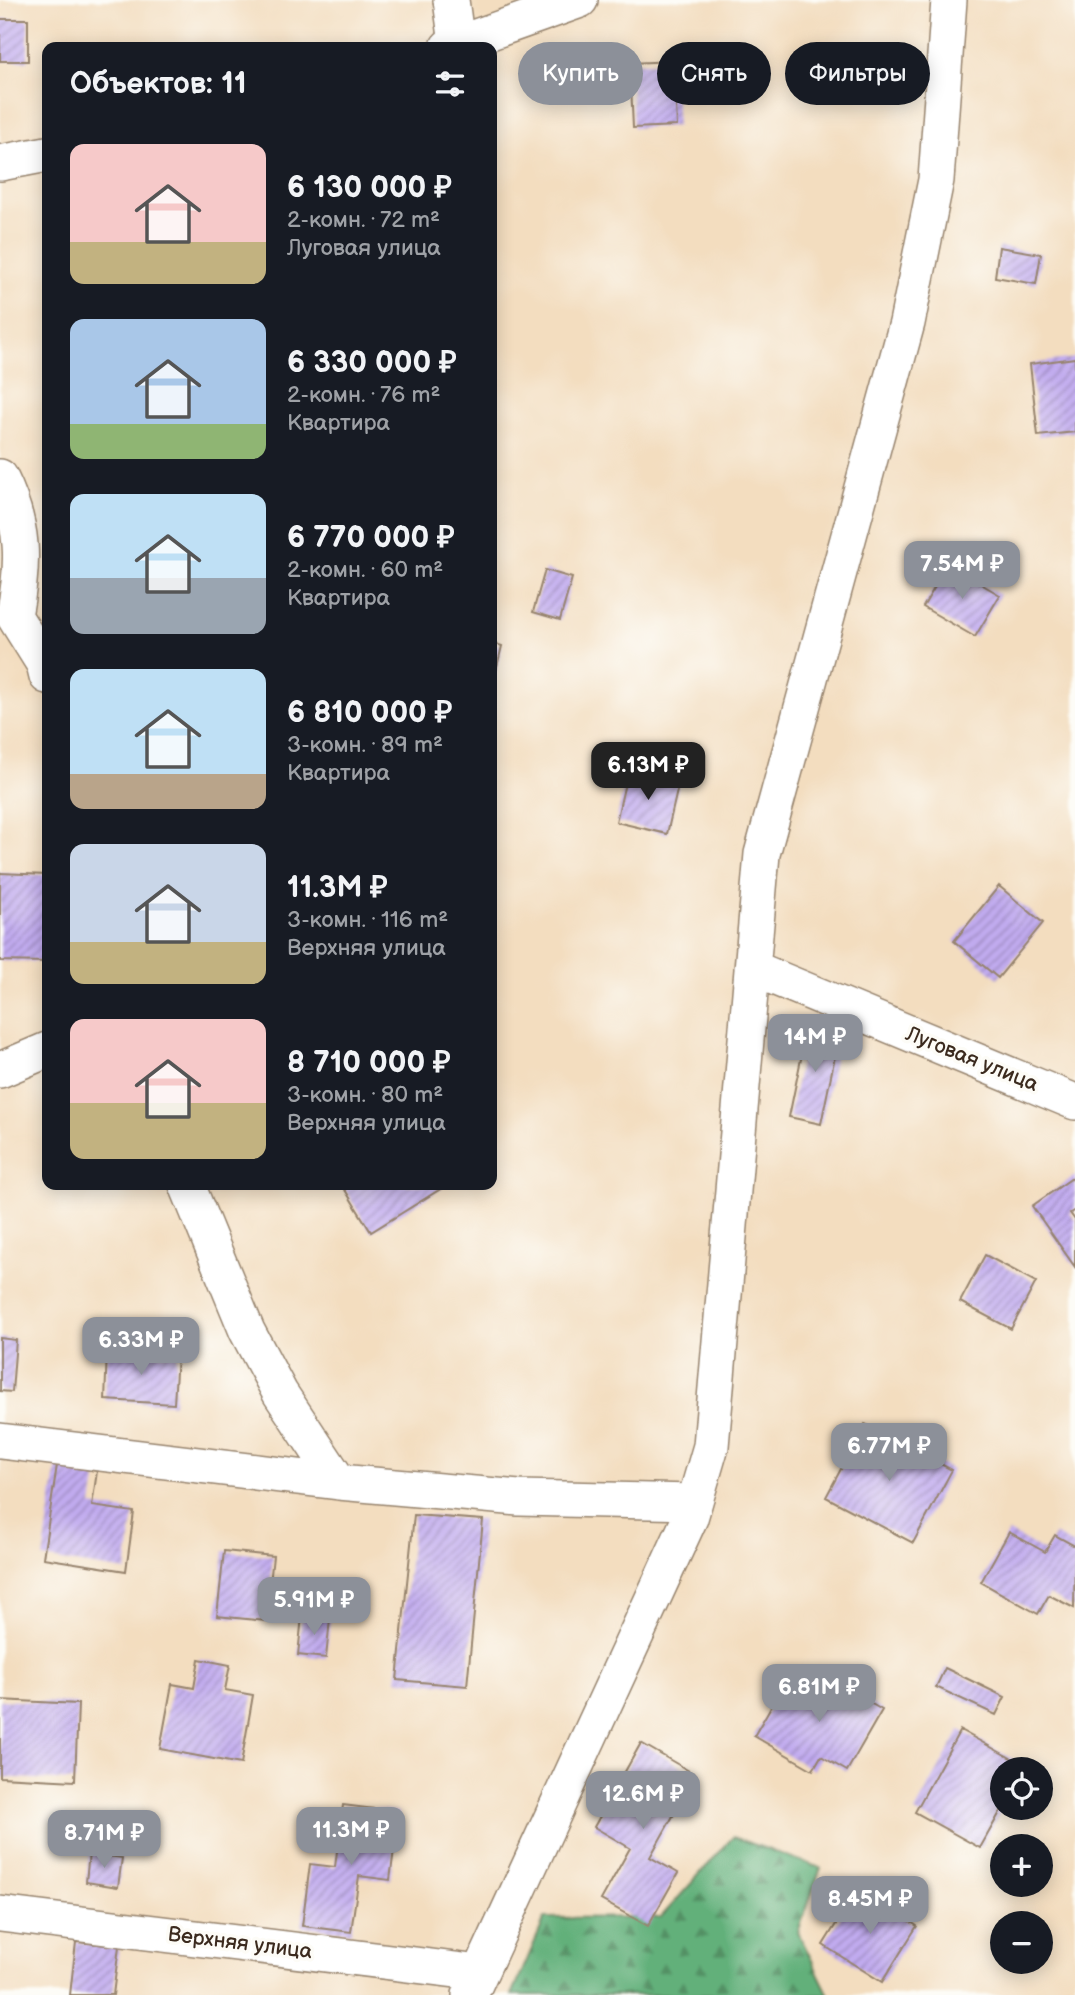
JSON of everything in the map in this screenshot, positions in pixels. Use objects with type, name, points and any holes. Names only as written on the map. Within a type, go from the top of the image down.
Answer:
[{"type":"street","points":[[451,0],[453,42]]},
{"type":"street","points":[[464,42],[580,0]]},
{"type":"street","points":[[475,1984],[694,1502],[711,1447],[762,854],[907,323],[936,180],[949,0]]},
{"type":"street","points":[[0,163],[42,155]]},
{"type":"street","points":[[0,477],[20,532],[22,571],[14,616],[42,661]]},
{"type":"street","name":"Луговая улица","points":[[752,968],[1075,1102]]},
{"type":"street","points":[[0,1070],[42,1053]]},
{"type":"street","points":[[189,1190],[247,1331],[280,1394],[339,1482]]},
{"type":"street","points":[[0,1441],[339,1482],[519,1498],[694,1502]]},
{"type":"street","name":"Верхняя улица","points":[[0,1914],[475,1984]]},
{"type":"green space","points":[[733,1837],[821,1868],[798,1932],[829,1995],[512,1995],[545,1918],[661,1917]]},
{"type":"building","points":[[0,19],[28,19],[28,61],[0,61]]},
{"type":"building","points":[[643,62],[657,62],[657,105],[676,105],[677,126],[633,128],[632,105],[643,105]]},
{"type":"building","points":[[999,247],[1041,254],[1036,284],[995,277]]},
{"type":"building","points":[[1075,358],[1075,432],[1038,436],[1030,364]]},
{"type":"building","points":[[948,565],[1000,595],[975,637],[923,607]]},
{"type":"building","points":[[545,570],[572,578],[560,620],[533,612]]},
{"type":"building","points":[[497,644],[502,646],[497,667]]},
{"type":"building","points":[[628,770],[679,782],[667,834],[616,822]]},
{"type":"building","points":[[0,873],[42,875],[42,962],[0,961]]},
{"type":"building","points":[[999,886],[1043,923],[998,978],[954,941]]},
{"type":"building","points":[[808,1025],[840,1032],[821,1124],[789,1117]]},
{"type":"building","points":[[1075,1176],[1075,1210],[1070,1213],[1075,1220],[1075,1267],[1032,1206]]},
{"type":"building","points":[[345,1190],[439,1190],[371,1232]]},
{"type":"building","points":[[985,1255],[1036,1282],[1011,1329],[960,1302]]},
{"type":"building","points":[[0,1338],[16,1340],[12,1392],[0,1391]]},
{"type":"building","points":[[107,1351],[177,1355],[174,1404],[105,1400]]},
{"type":"building","points":[[865,1424],[952,1470],[913,1543],[826,1497]]},
{"type":"building","points":[[57,1465],[97,1471],[92,1506],[134,1512],[126,1571],[43,1558]]},
{"type":"building","points":[[414,1515],[483,1520],[467,1686],[397,1680]]},
{"type":"building","points":[[1009,1532],[1045,1552],[1055,1535],[1075,1546],[1074,1608],[1049,1595],[1038,1614],[981,1582]]},
{"type":"building","points":[[224,1551],[273,1556],[266,1621],[217,1616]]},
{"type":"building","points":[[302,1616],[330,1619],[326,1658],[298,1655]]},
{"type":"building","points":[[199,1659],[230,1665],[225,1690],[253,1695],[241,1764],[160,1749],[172,1684],[194,1688]]},
{"type":"building","points":[[945,1668],[1005,1697],[996,1715],[936,1687]]},
{"type":"building","points":[[822,1675],[882,1710],[847,1771],[821,1756],[813,1770],[754,1736],[784,1684],[809,1699]]},
{"type":"building","points":[[0,1700],[78,1704],[75,1781],[0,1777]]},
{"type":"building","points":[[960,1730],[1009,1757],[990,1757],[990,1820],[996,1820],[980,1848],[915,1812]]},
{"type":"building","points":[[641,1743],[696,1775],[650,1857],[678,1873],[648,1926],[601,1900],[630,1848],[594,1827]]},
{"type":"building","points":[[343,1805],[399,1812],[390,1880],[359,1876],[351,1932],[302,1926],[310,1864],[335,1867]]},
{"type":"building","points":[[89,1853],[122,1858],[118,1887],[86,1882]]},
{"type":"building","points":[[858,1889],[917,1926],[882,1982],[823,1945]]},
{"type":"building","points":[[76,1942],[119,1946],[113,1995],[70,1995]]}]
